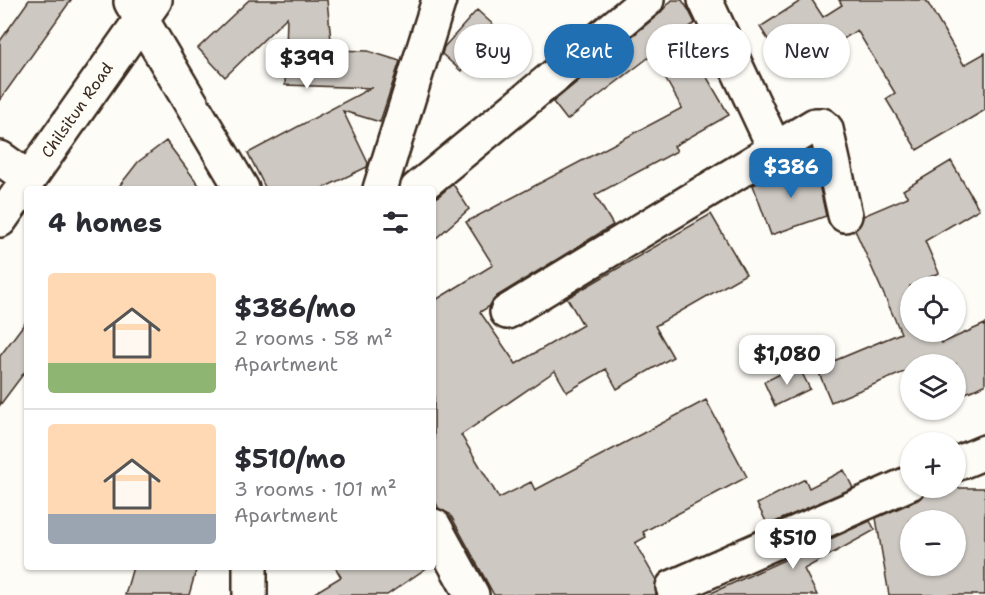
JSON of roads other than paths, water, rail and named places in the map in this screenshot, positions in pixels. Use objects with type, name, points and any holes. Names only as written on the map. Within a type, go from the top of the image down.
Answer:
[{"type":"street","points":[[381,186],[439,0]]},
{"type":"street","points":[[421,186],[647,0]]},
{"type":"street","points":[[705,0],[776,149]]},
{"type":"street","points":[[142,7],[240,186]]},
{"type":"street","name":"Chilsitun Road","points":[[0,220],[142,7]]},
{"type":"street","points":[[507,312],[815,125],[822,125],[826,129],[845,215]]},
{"type":"street","points":[[0,158],[28,178]]},
{"type":"street","points":[[966,460],[985,452]]},
{"type":"street","points":[[676,595],[673,587],[900,487]]},
{"type":"street","points":[[436,530],[472,595]]},
{"type":"street","points":[[250,570],[250,595]]}]
